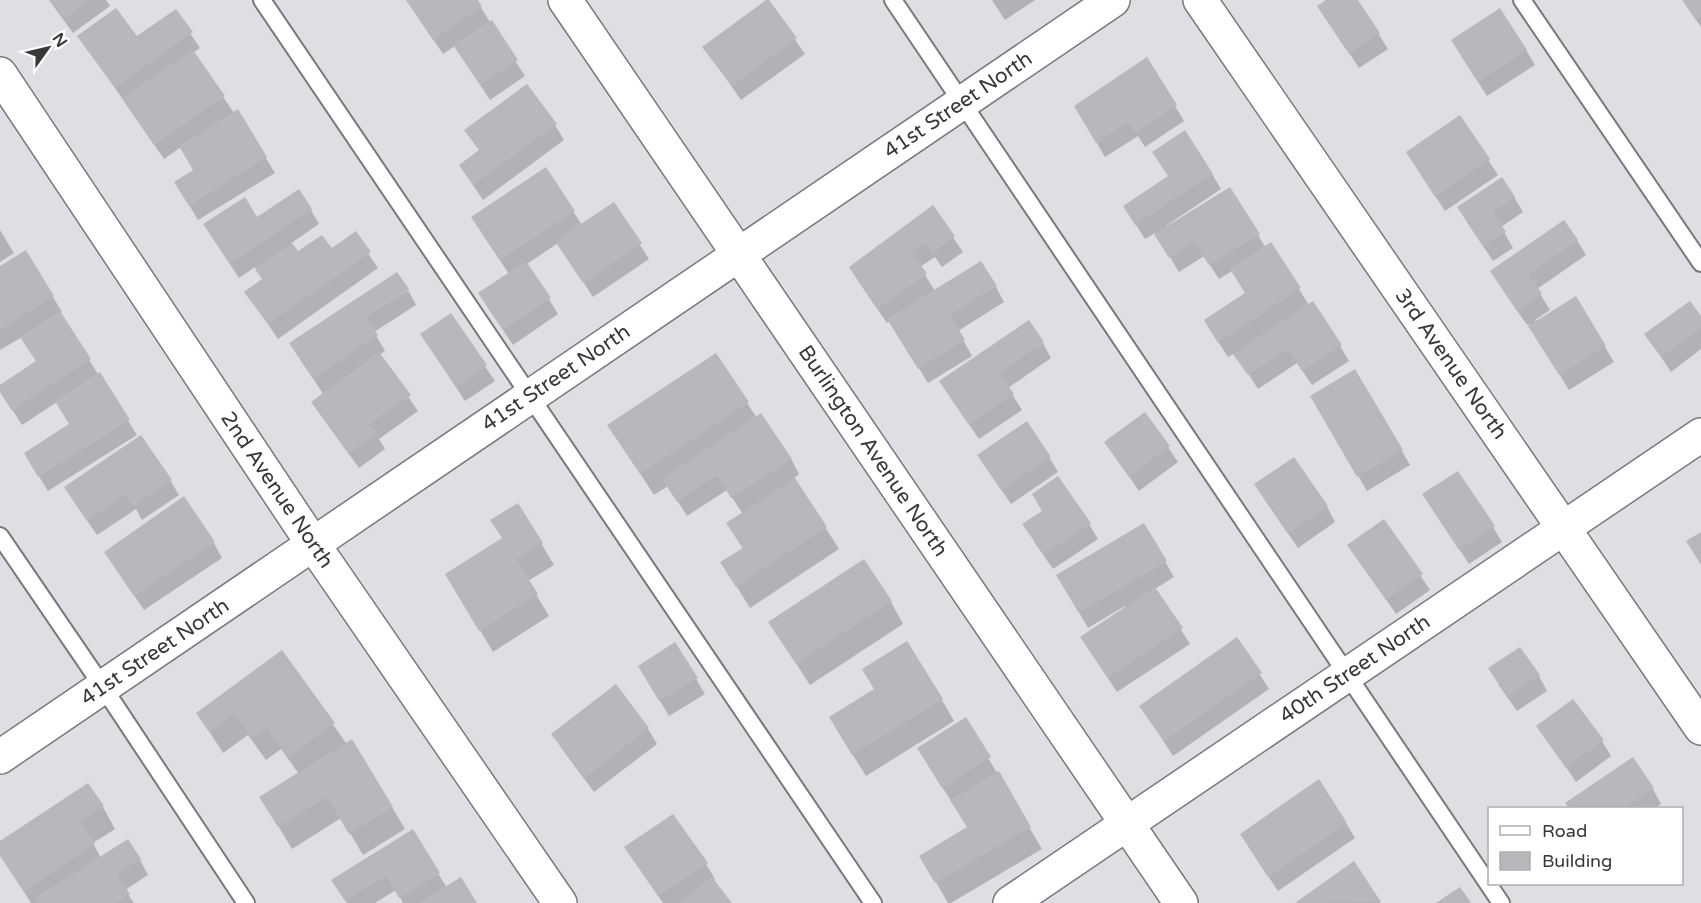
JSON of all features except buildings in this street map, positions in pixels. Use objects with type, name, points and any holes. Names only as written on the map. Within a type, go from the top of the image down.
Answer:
[{"type":"street","name":"Burlington Avenue North","points":[[565,0],[1181,903]]},
{"type":"street","name":"41st Street North","points":[[0,757],[1113,0]]},
{"type":"street","name":"3rd Avenue North","points":[[1200,0],[1701,728]]},
{"type":"street","name":"2nd Avenue North","points":[[0,74],[313,544],[560,903]]},
{"type":"street","name":"40th Street North","points":[[1010,903],[1701,435]]},
{"type":"lane","points":[[262,0],[873,903]]},
{"type":"lane","points":[[892,0],[1488,884]]},
{"type":"lane","points":[[1522,0],[1701,263]]},
{"type":"lane","points":[[0,536],[246,903]]},
{"type":"lane","points":[[1489,885],[1501,903]]}]
